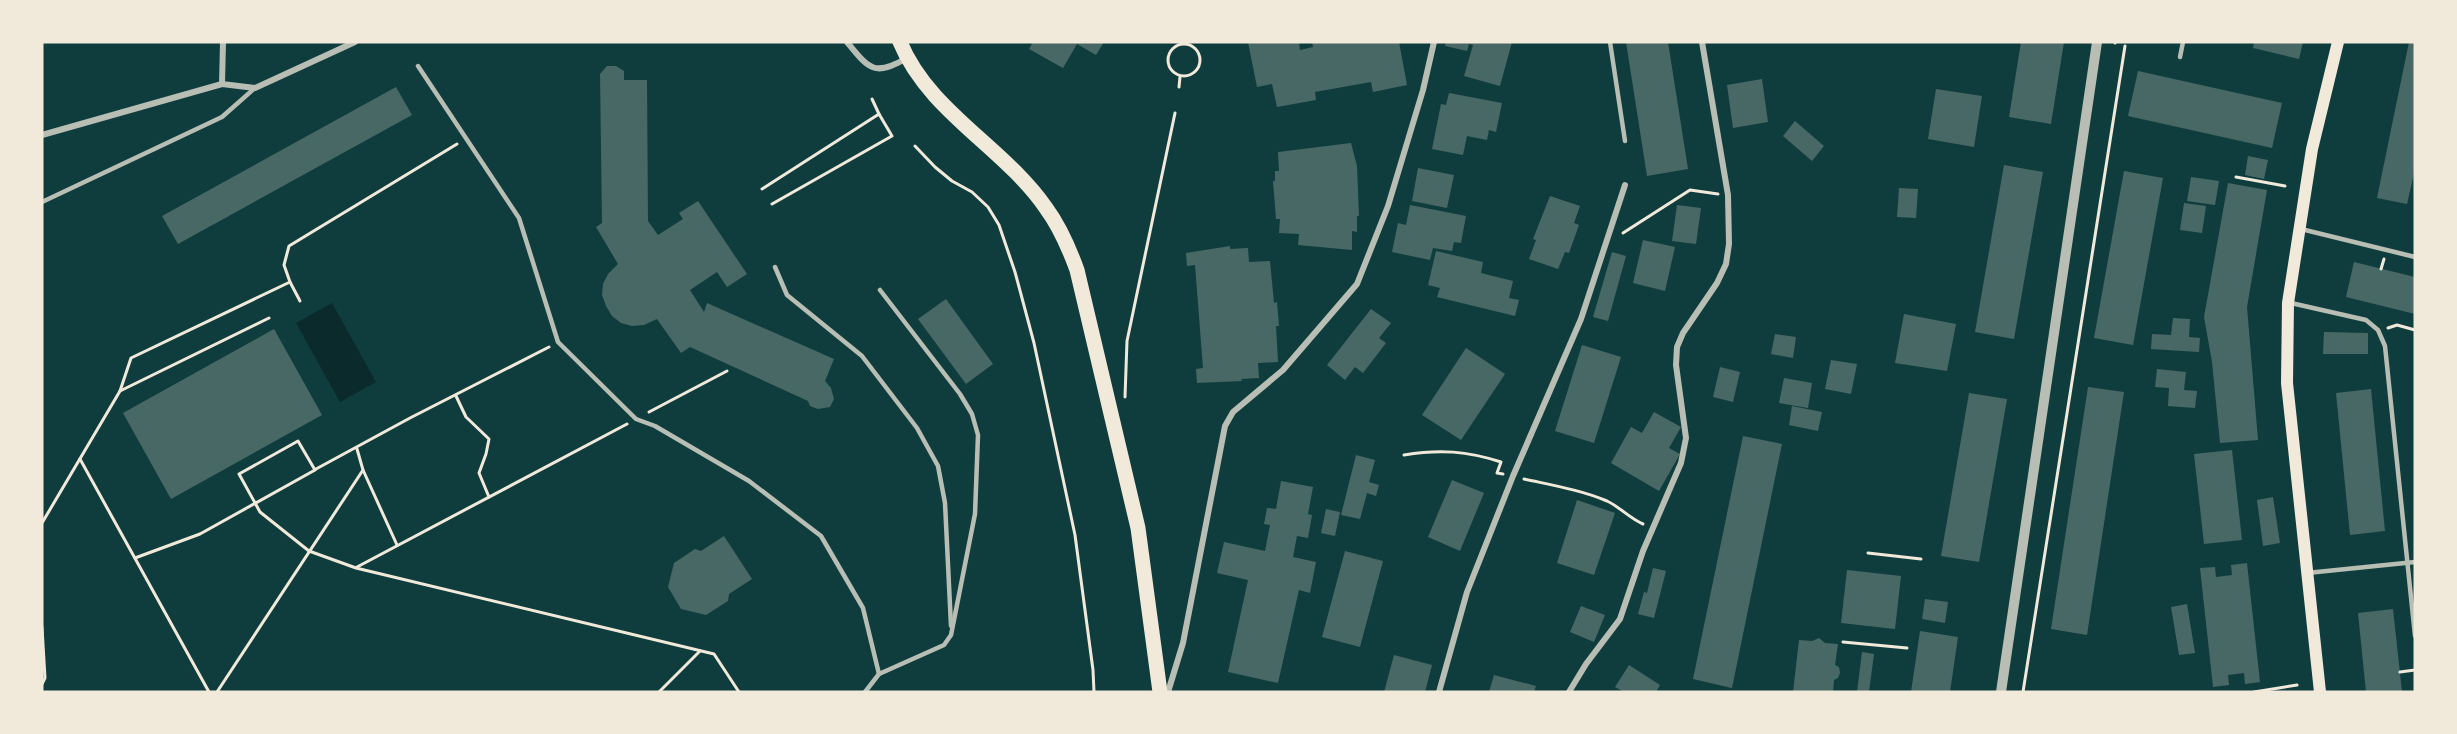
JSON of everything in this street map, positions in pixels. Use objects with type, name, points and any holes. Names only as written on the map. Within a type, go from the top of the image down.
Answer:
[{"type":"main road","points":[[900,42],[918,75],[957,118],[1016,174],[1045,206],[1065,238],[1077,270],[1138,528],[1160,692]]},
{"type":"main road","points":[[2320,692],[2287,384],[2288,303],[2312,149],[2338,42]]},
{"type":"street","points":[[222,84],[223,42]]},
{"type":"street","points":[[42,135],[222,84],[255,88],[355,42]]},
{"type":"street","points":[[847,42],[861,59],[876,68],[889,68],[907,58]]},
{"type":"street","points":[[1168,692],[1183,643],[1225,426],[1233,412],[1244,401],[1283,370],[1357,284],[1388,206],[1423,90],[1434,42]]},
{"type":"street","points":[[1569,692],[1586,664],[1620,619],[1652,529],[1685,450],[1685,423],[1676,365],[1677,347],[1683,333],[1717,283],[1726,264],[1729,244],[1728,195],[1702,42]]},
{"type":"street","points":[[2001,692],[2097,42]]},
{"type":"street","points":[[1439,692],[1467,592],[1513,476],[1581,319],[1625,185]]},
{"type":"lane","points":[[1610,42],[1625,141]]},
{"type":"lane","points":[[2180,57],[2183,42]]},
{"type":"lane","points":[[418,66],[519,218],[558,342],[636,419],[655,426],[749,481],[821,536],[863,608],[879,674]]},
{"type":"lane","points":[[42,202],[222,117],[255,88]]},
{"type":"lane","points":[[2300,229],[2415,257]]},
{"type":"lane","points":[[775,267],[787,295],[862,356],[916,428],[938,466],[945,503],[951,634]]},
{"type":"lane","points":[[865,692],[879,674],[944,645],[951,634],[975,514],[978,435],[972,414],[960,394],[880,290]]},
{"type":"lane","points":[[2288,303],[2366,320],[2378,330],[2385,346],[2415,636]]},
{"type":"lane","points":[[2307,573],[2415,562]]},
{"type":"path","points":[[1188,44],[1200,55],[1200,67],[1192,75],[1180,76],[1169,67],[1168,57],[1173,48],[1188,44]]},
{"type":"path","points":[[2023,692],[2125,46]]},
{"type":"path","points":[[1179,87],[1180,76]]},
{"type":"path","points":[[772,204],[892,136],[872,99]]},
{"type":"path","points":[[1112,411],[1125,408],[1127,341],[1175,113]]},
{"type":"path","points":[[762,189],[879,114]]},
{"type":"path","points":[[300,301],[284,265],[289,246],[466,138]]},
{"type":"path","points":[[915,146],[935,167],[952,181],[972,192],[988,207],[999,225],[1015,272],[1034,343],[1075,534],[1094,692]]},
{"type":"path","points":[[2236,177],[2285,186]]},
{"type":"path","points":[[1606,243],[1690,190],[1728,195]]},
{"type":"path","points":[[42,524],[120,391],[131,358],[290,282]]},
{"type":"path","points":[[120,391],[269,318]]},
{"type":"path","points":[[2378,330],[2397,325],[2415,330]]},
{"type":"path","points":[[135,558],[200,534],[410,418],[558,342]]},
{"type":"path","points":[[356,568],[726,371]]},
{"type":"path","points":[[456,396],[466,417],[489,439],[479,472],[489,497]]},
{"type":"path","points":[[315,470],[298,441],[239,474],[260,512],[309,552],[356,568],[714,654],[739,692]]},
{"type":"path","points":[[357,448],[363,470],[397,546]]},
{"type":"path","points":[[1404,455],[1433,450],[1480,455],[1501,462],[1497,473],[1606,501],[1630,518],[1652,529]]},
{"type":"path","points":[[80,459],[209,692]]},
{"type":"path","points":[[217,692],[363,470]]},
{"type":"path","points":[[1868,553],[1921,559]]},
{"type":"path","points":[[42,627],[45,678],[42,684]]},
{"type":"path","points":[[1843,642],[1907,648]]},
{"type":"path","points":[[659,692],[700,651]]},
{"type":"path","points":[[2400,672],[2415,670]]},
{"type":"path","points":[[2254,692],[2298,685]]},
{"type":"water","points":[[332,303],[376,382],[340,402],[296,323]]},
{"type":"building","points":[[1033,42],[1104,42],[1096,55],[1077,44],[1063,68],[1029,49]]},
{"type":"building","points":[[1248,42],[1299,42],[1300,50],[1313,47],[1312,42],[1399,42],[1407,85],[1373,92],[1371,82],[1315,92],[1316,100],[1277,107],[1272,84],[1257,87]]},
{"type":"building","points":[[1446,42],[1512,42],[1500,86],[1464,76],[1473,45],[1469,44],[1467,51],[1445,46]]},
{"type":"building","points":[[1626,42],[1668,42],[1688,169],[1647,176]]},
{"type":"building","points":[[2021,42],[2064,42],[2051,124],[2009,117]]},
{"type":"building","points":[[2254,42],[2303,42],[2299,59],[2253,48]]},
{"type":"building","points":[[2409,42],[2415,42],[2415,169],[2407,204],[2377,198]]},
{"type":"building","points":[[607,66],[616,66],[624,71],[624,80],[647,80],[648,221],[658,235],[683,219],[679,213],[698,201],[747,274],[727,287],[717,272],[690,290],[704,312],[707,303],[834,359],[825,381],[831,388],[834,399],[830,407],[818,409],[810,406],[808,401],[690,347],[681,353],[657,319],[644,325],[632,326],[621,323],[612,316],[602,295],[603,284],[608,274],[618,264],[596,227],[602,223],[600,74]]},
{"type":"building","points":[[2138,71],[2282,103],[2272,148],[2128,116]]},
{"type":"building","points":[[1762,79],[1768,122],[1733,128],[1727,85]]},
{"type":"building","points":[[396,87],[412,115],[178,244],[162,216]]},
{"type":"building","points":[[1936,89],[1982,96],[1974,147],[1928,139]]},
{"type":"building","points":[[1449,93],[1502,103],[1496,132],[1489,130],[1487,140],[1467,136],[1463,155],[1432,149],[1441,104],[1446,105]]},
{"type":"building","points":[[1795,121],[1824,146],[1812,161],[1783,136]]},
{"type":"building","points":[[1351,143],[1357,166],[1359,216],[1357,216],[1357,232],[1352,231],[1352,250],[1298,245],[1299,234],[1279,233],[1280,219],[1276,219],[1273,181],[1275,181],[1275,171],[1279,171],[1278,152]]},
{"type":"building","points":[[2248,156],[2268,160],[2264,179],[2245,175]]},
{"type":"building","points":[[2004,165],[2043,172],[2014,339],[1975,332]]},
{"type":"building","points":[[1418,168],[1454,175],[1447,208],[1412,201]]},
{"type":"building","points":[[2124,171],[2163,178],[2133,345],[2094,338]]},
{"type":"building","points":[[2191,177],[2219,181],[2215,205],[2187,201]]},
{"type":"building","points":[[2228,183],[2267,190],[2247,307],[2258,440],[2220,443],[2212,362],[2204,317]]},
{"type":"building","points":[[1899,188],[1918,189],[1916,218],[1897,217]]},
{"type":"building","points":[[1550,196],[1580,206],[1574,223],[1579,225],[1569,253],[1565,252],[1558,269],[1529,259],[1536,240],[1533,239]]},
{"type":"building","points":[[2184,203],[2206,206],[2202,233],[2180,230]]},
{"type":"building","points":[[1410,205],[1466,216],[1461,243],[1454,242],[1452,251],[1433,248],[1430,260],[1392,252],[1398,223],[1406,225]]},
{"type":"building","points":[[1677,205],[1701,208],[1696,244],[1672,241]]},
{"type":"building","points":[[1643,240],[1675,247],[1665,291],[1633,283]]},
{"type":"building","points":[[1230,246],[1230,249],[1248,248],[1249,262],[1270,261],[1279,326],[1276,326],[1278,362],[1258,363],[1259,378],[1197,383],[1196,369],[1203,368],[1195,265],[1187,266],[1186,253]]},
{"type":"building","points":[[1436,251],[1483,262],[1481,273],[1513,281],[1509,298],[1519,300],[1515,316],[1437,297],[1440,288],[1428,285]]},
{"type":"building","points":[[1612,252],[1626,256],[1608,321],[1593,317]]},
{"type":"building","points":[[2354,262],[2415,277],[2415,314],[2346,297]]},
{"type":"building","points":[[946,299],[993,364],[966,384],[918,319]]},
{"type":"building","points":[[1371,309],[1391,323],[1379,338],[1386,343],[1363,373],[1355,367],[1345,380],[1327,365]]},
{"type":"building","points":[[1904,314],[1956,324],[1947,371],[1895,363]]},
{"type":"building","points":[[2173,318],[2190,319],[2189,337],[2200,338],[2199,352],[2151,349],[2152,334],[2171,335]]},
{"type":"building","points":[[274,329],[322,415],[171,499],[123,413]]},
{"type":"building","points":[[2324,332],[2368,333],[2368,354],[2323,354]]},
{"type":"building","points":[[1775,334],[1796,337],[1793,358],[1771,354]]},
{"type":"building","points":[[1582,345],[1621,357],[1594,443],[1555,431]]},
{"type":"building","points":[[1466,348],[1505,374],[1461,440],[1422,415]]},
{"type":"building","points":[[1831,360],[1857,364],[1851,394],[1825,389]]},
{"type":"building","points":[[1720,367],[1740,372],[1733,402],[1713,397]]},
{"type":"building","points":[[2157,369],[2186,372],[2184,390],[2197,391],[2195,408],[2168,406],[2169,388],[2155,387]]},
{"type":"building","points":[[1784,378],[1812,383],[1808,408],[1779,403]]},
{"type":"building","points":[[2088,387],[2124,392],[2087,635],[2051,629]]},
{"type":"building","points":[[2371,389],[2385,531],[2350,535],[2336,393]]},
{"type":"building","points":[[1969,393],[2007,399],[1979,562],[1941,556]]},
{"type":"building","points":[[1792,406],[1822,412],[1818,431],[1789,425]]},
{"type":"building","points":[[1654,412],[1681,427],[1669,448],[1680,454],[1659,491],[1611,463],[1631,427],[1642,433]]},
{"type":"building","points":[[1743,436],[1782,444],[1732,688],[1693,679]]},
{"type":"building","points":[[2232,450],[2242,540],[2204,544],[2194,454]]},
{"type":"building","points":[[1356,455],[1375,460],[1369,482],[1379,485],[1376,496],[1367,493],[1360,519],[1341,515]]},
{"type":"building","points":[[1452,480],[1484,493],[1460,551],[1428,537]]},
{"type":"building","points":[[1281,481],[1313,487],[1308,514],[1312,515],[1308,538],[1297,536],[1293,557],[1316,562],[1310,593],[1299,590],[1278,683],[1228,672],[1248,580],[1217,573],[1224,542],[1265,551],[1270,525],[1264,524],[1267,508],[1276,509]]},
{"type":"building","points":[[2273,497],[2280,543],[2263,546],[2257,500]]},
{"type":"building","points":[[1577,500],[1615,513],[1594,575],[1557,563]]},
{"type":"building","points":[[1326,509],[1340,512],[1335,536],[1321,533]]},
{"type":"building","points":[[724,536],[752,579],[729,594],[728,601],[706,615],[681,609],[668,587],[674,563],[695,549],[701,551]]},
{"type":"building","points":[[1345,551],[1383,561],[1360,647],[1322,637]]},
{"type":"building","points":[[2247,563],[2260,682],[2245,684],[2244,673],[2228,675],[2229,685],[2213,687],[2200,568],[2215,567],[2216,577],[2232,575],[2231,565]]},
{"type":"building","points":[[1653,568],[1666,571],[1654,618],[1638,614],[1644,592],[1647,593]]},
{"type":"building","points":[[1847,570],[1901,576],[1895,629],[1841,623]]},
{"type":"building","points":[[1925,599],[1948,602],[1945,623],[1922,619]]},
{"type":"building","points":[[2187,604],[2195,653],[2179,655],[2171,607]]},
{"type":"building","points":[[1581,606],[1605,615],[1594,642],[1570,632]]},
{"type":"building","points":[[2393,609],[2402,692],[2366,692],[2358,613]]},
{"type":"building","points":[[1920,631],[1958,637],[1950,692],[1911,692]]},
{"type":"building","points":[[1819,638],[1825,643],[1838,644],[1835,665],[1839,667],[1840,673],[1834,680],[1833,692],[1793,692],[1799,640],[1812,641]]},
{"type":"building","points":[[1862,652],[1874,654],[1869,692],[1857,692]]},
{"type":"building","points":[[1394,655],[1432,665],[1425,692],[1384,692]]},
{"type":"building","points":[[1629,665],[1660,685],[1656,692],[1624,692],[1615,687]]},
{"type":"building","points":[[1494,675],[1536,686],[1534,692],[1489,692]]}]
